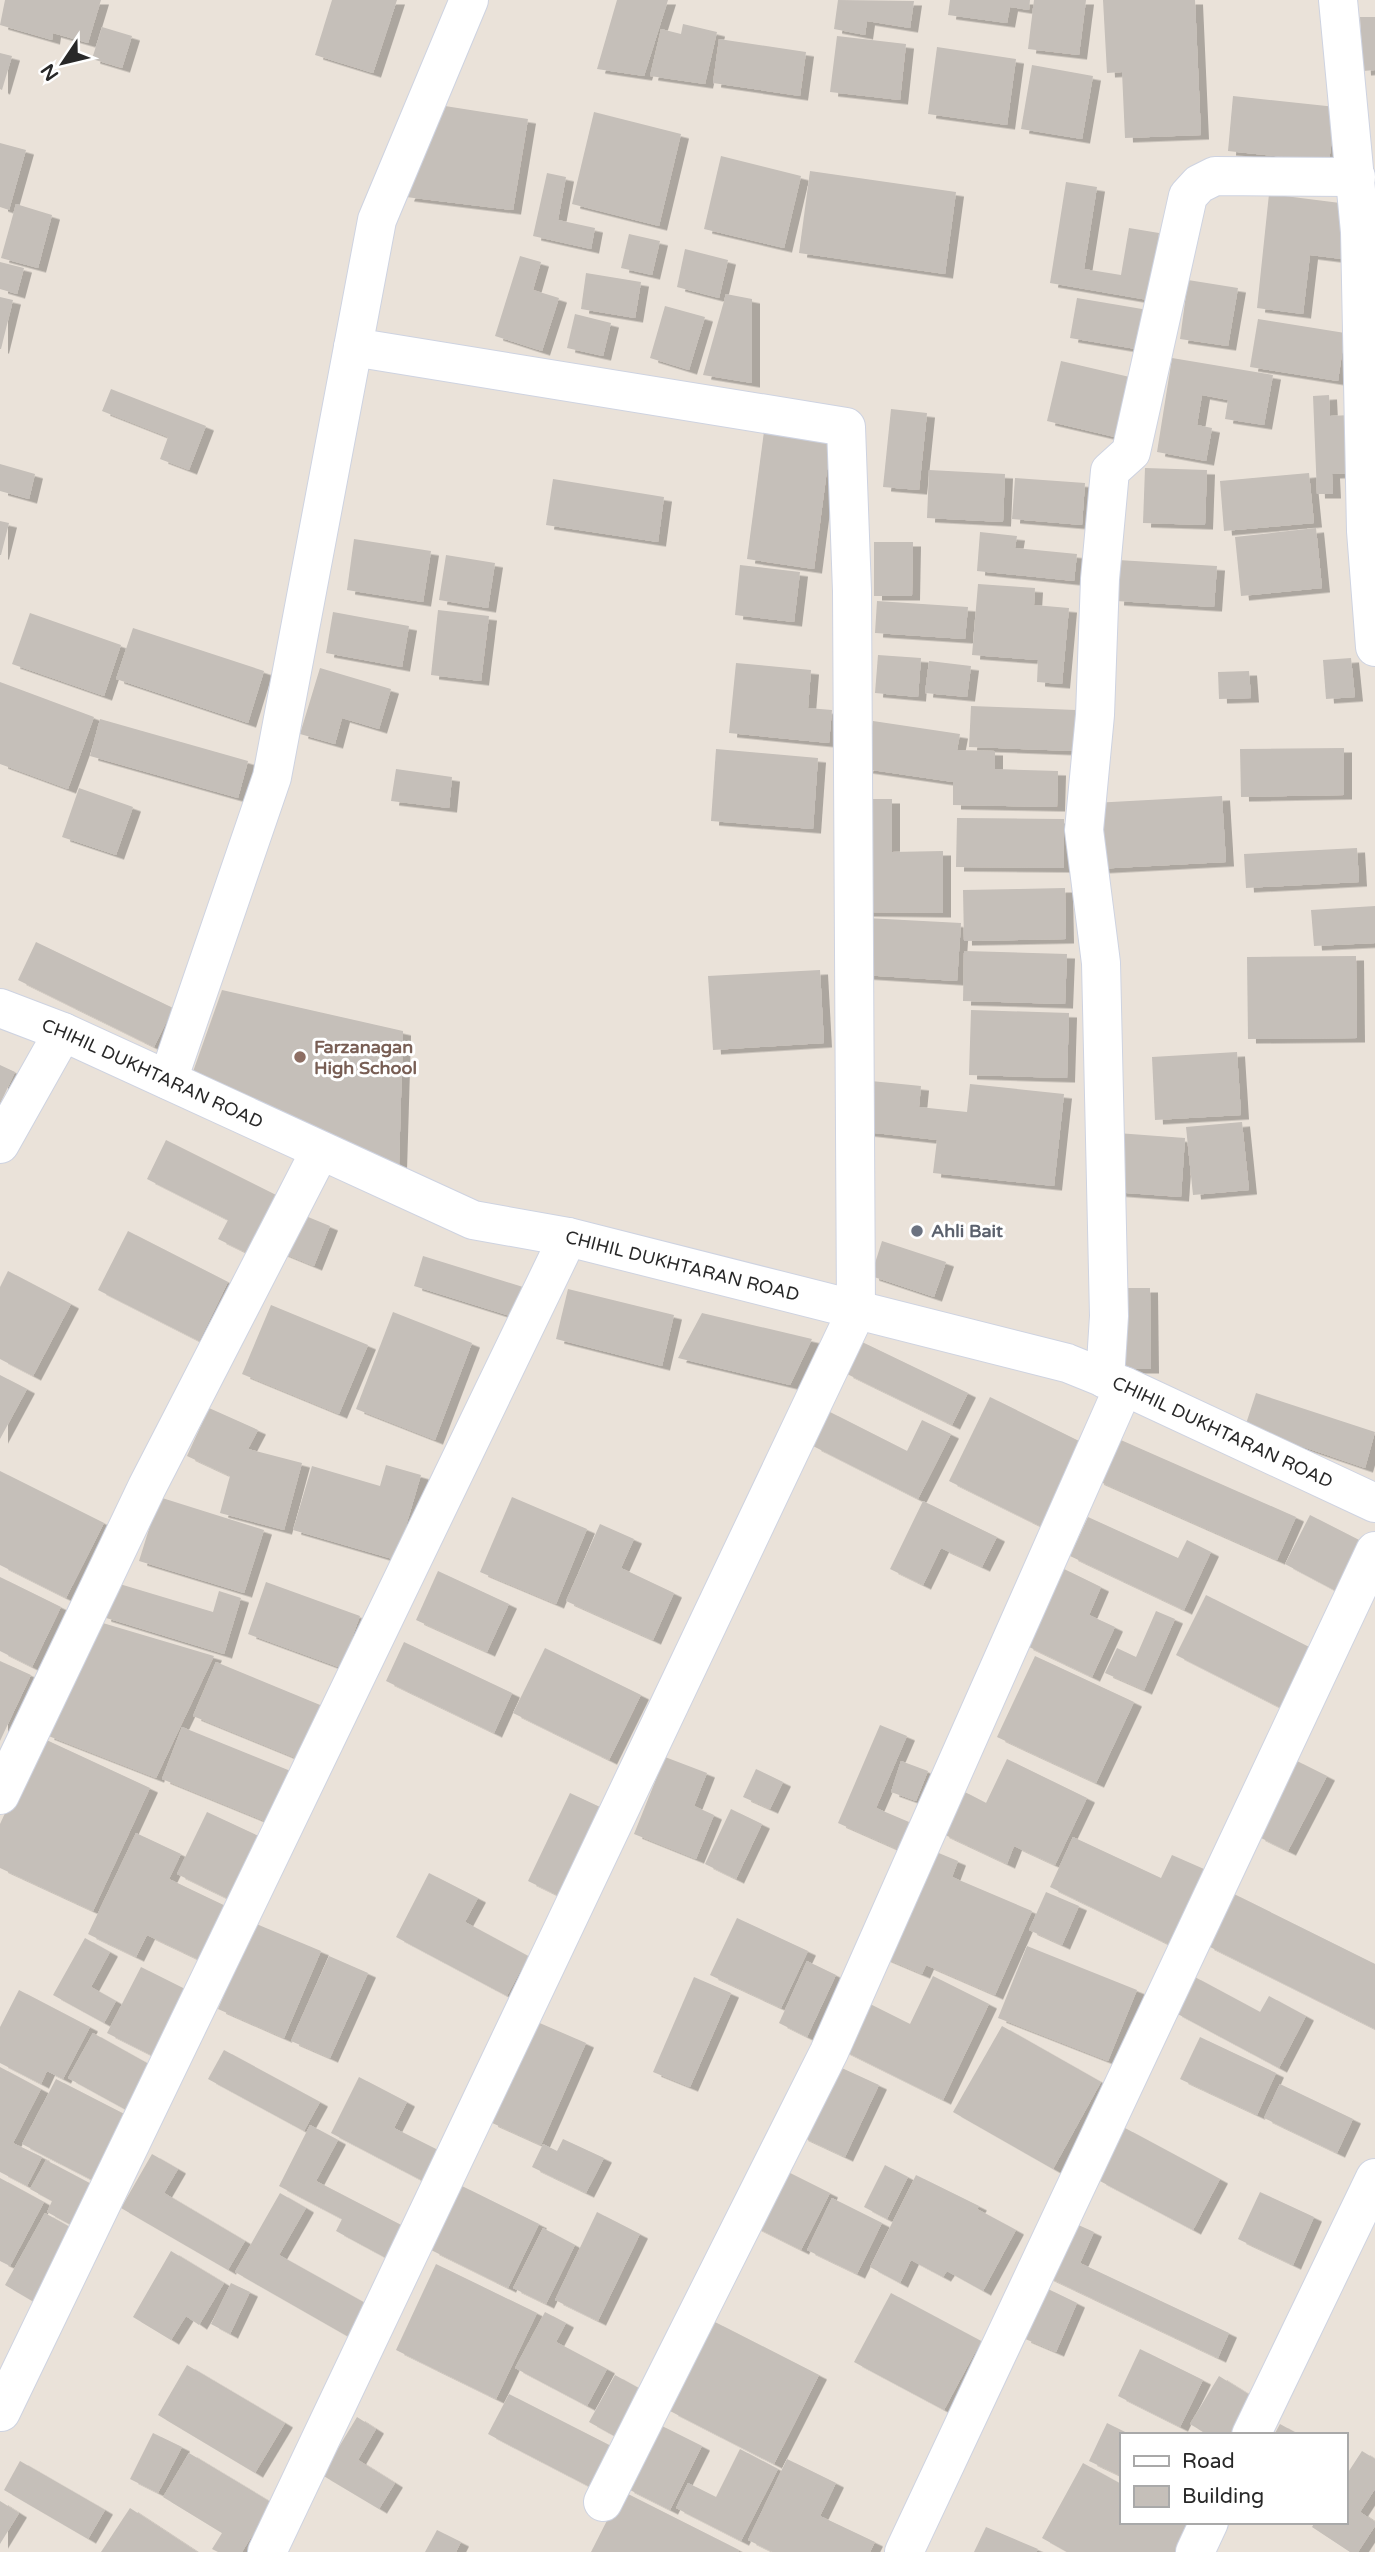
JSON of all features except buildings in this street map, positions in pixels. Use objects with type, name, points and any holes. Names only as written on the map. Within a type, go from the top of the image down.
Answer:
[{"type":"street","points":[[168,1080],[272,777],[377,220],[469,0]]},
{"type":"street","points":[[1338,0],[1360,232],[1366,531],[1375,647]]},
{"type":"street","points":[[603,2502],[829,2052],[1115,1383],[1110,1316],[1101,963],[1084,830],[1095,715],[1100,579],[1110,471],[1131,452],[1188,196],[1199,184],[1215,176],[1356,177]]},
{"type":"street","points":[[267,2552],[856,1312],[852,591],[846,427],[353,347]]},
{"type":"street","name":"CHIHIL DUKHTARAN ROAD","points":[[0,1008],[63,1032],[473,1220],[568,1237],[856,1312],[1067,1363],[1375,1503]]},
{"type":"street","points":[[0,1144],[63,1032]]},
{"type":"street","points":[[0,1795],[147,1487],[320,1151]]},
{"type":"street","points":[[1,2412],[568,1237]]},
{"type":"street","points":[[904,2552],[1375,1551]]},
{"type":"street","points":[[1252,2433],[1375,2178]]},
{"type":"street","points":[[1195,2552],[1208,2524]]},
{"type":"place","name":"Farzanagan High School","points":[[300,1057]]},
{"type":"place","name":"Ahli Bait","points":[[917,1231]]}]
